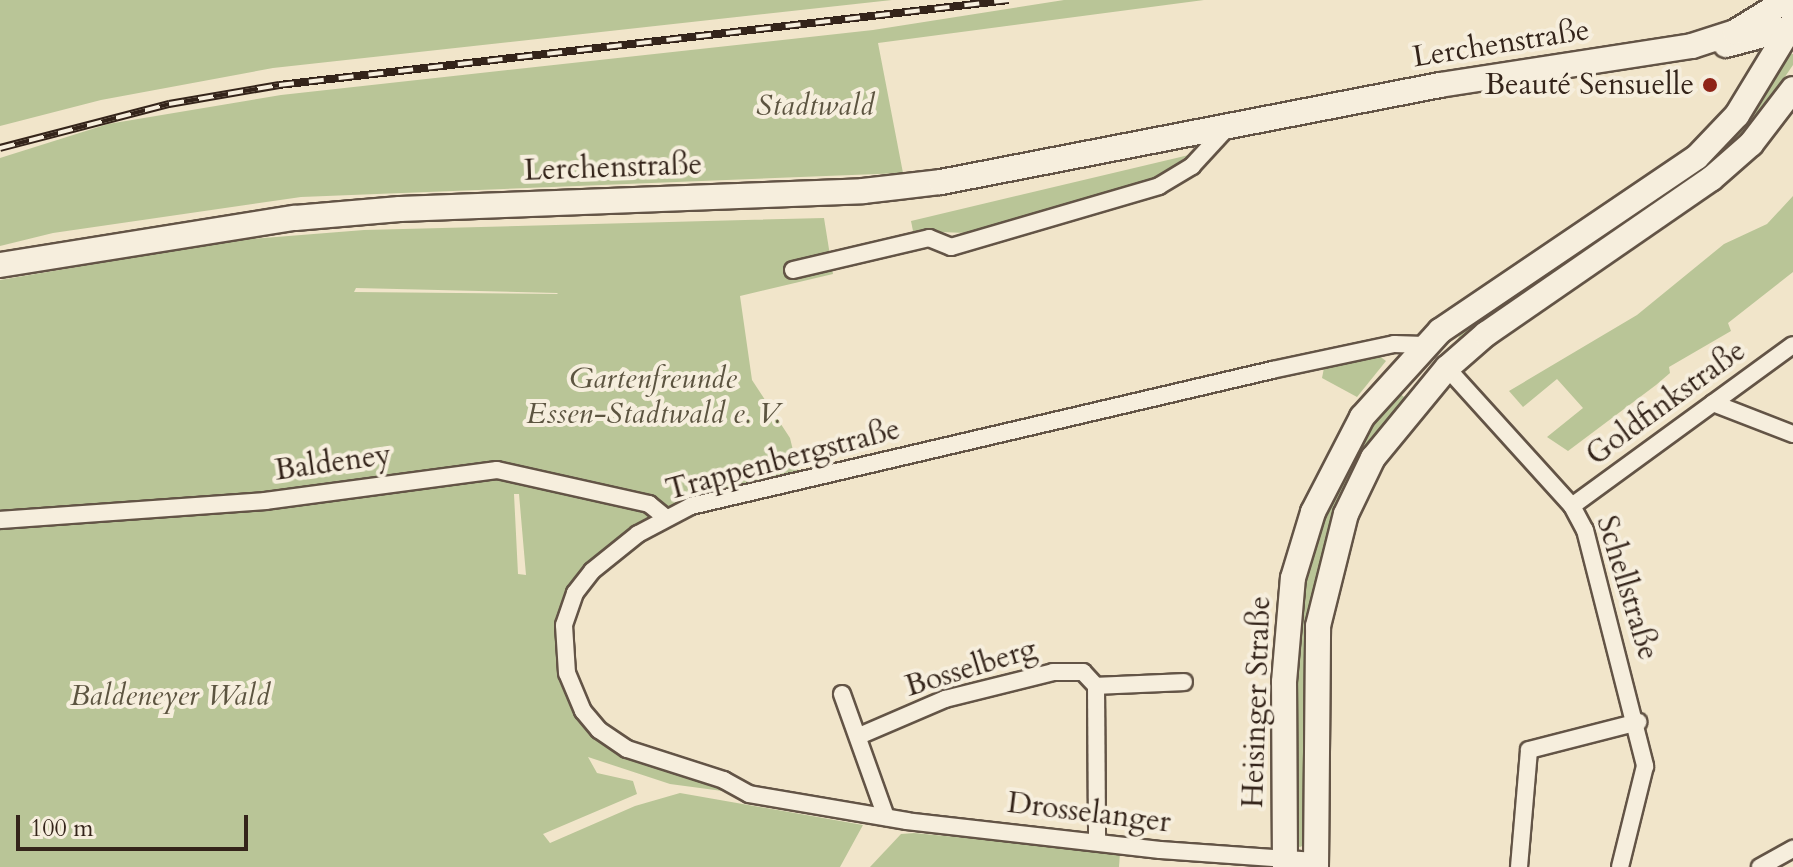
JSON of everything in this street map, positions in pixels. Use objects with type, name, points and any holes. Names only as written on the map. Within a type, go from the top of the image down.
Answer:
[{"type":"main road","points":[[1777,7],[1792,24]]},
{"type":"main road","name":"Lerchenstraße","points":[[1692,46],[1777,7]]},
{"type":"main road","name":"Lerchenstraße","points":[[0,265],[100,245],[370,211],[899,188],[1227,128],[1440,85],[1692,46],[1738,43],[1792,24]]},
{"type":"main road","name":"Heisinger Straße","points":[[1286,863],[1284,682],[1293,578],[1313,512],[1338,458],[1362,417],[1424,345],[1697,157],[1767,72],[1792,24]]},
{"type":"main road","points":[[1738,43],[1756,50],[1767,72]]},
{"type":"main road","name":"Heisinger Straße","points":[[1315,864],[1315,662],[1329,568],[1346,514],[1373,458],[1447,368],[1486,334],[1711,179],[1751,144],[1793,89]]},
{"type":"main road","points":[[1424,345],[1447,368]]},
{"type":"street","points":[[793,270],[929,238],[951,247],[1159,186],[1192,166],[1227,128]]},
{"type":"street","name":"Trappenbergstraße","points":[[886,817],[749,794],[724,780],[627,749],[588,719],[565,663],[563,634],[570,604],[592,571],[666,518],[691,506],[1272,370],[1394,344],[1424,345]]},
{"type":"street","name":"Goldfinkstraße","points":[[1572,506],[1793,345]]},
{"type":"street","name":"Schellstraße","points":[[1447,368],[1572,506],[1585,530],[1638,722],[1645,766],[1620,867]]},
{"type":"street","points":[[1713,403],[1793,434]]},
{"type":"street","name":"Baldeney","points":[[0,520],[265,501],[497,470],[635,500],[666,518]]},
{"type":"street","name":"Bosselberg","points":[[859,736],[945,699],[1053,672],[1083,672],[1096,686],[1184,682]]},
{"type":"street","points":[[1096,686],[1097,841]]},
{"type":"street","points":[[842,694],[886,817]]},
{"type":"street","points":[[1519,867],[1529,750],[1638,722]]},
{"type":"street","name":"Drosselanger","points":[[886,817],[1286,863]]},
{"type":"street","points":[[1760,867],[1793,849]]},
{"type":"street","name":"Heisinger Straße","points":[[1286,863],[1315,864]]},
{"type":"green space","name":"Stadtwald","points":[[0,0],[892,0],[273,68],[101,100],[0,126]]},
{"type":"green space","name":"Stadtwald","points":[[1064,0],[1204,0],[878,43],[903,173],[301,197],[53,233],[0,246],[0,158],[108,124],[281,95],[873,30]]},
{"type":"green space","points":[[1788,54],[1793,54],[1793,65],[1738,146],[1455,343],[1464,329],[1662,188]]},
{"type":"green space","points":[[1189,155],[1154,179],[967,233],[913,231],[911,221]]},
{"type":"green space","points":[[1793,196],[1793,272],[1728,323],[1731,331],[1669,367],[1670,373],[1656,385],[1568,451],[1547,437],[1583,408],[1557,379],[1523,407],[1509,391],[1637,315],[1724,244],[1767,224]]},
{"type":"green space","name":"Baldeneyer Wald","points":[[824,218],[833,274],[740,296],[752,380],[790,438],[799,475],[668,507],[641,496],[660,518],[636,531],[564,613],[577,706],[653,765],[730,792],[670,784],[588,757],[597,773],[633,781],[637,794],[543,834],[550,843],[635,806],[680,793],[863,825],[840,867],[0,867],[0,280],[237,240],[364,230]],"holes":[[[356,288],[557,293],[558,294],[354,292]],[[514,494],[519,494],[526,575],[518,574]]]},
{"type":"green space","points":[[1378,355],[1386,361],[1357,397],[1322,378],[1324,368]]},
{"type":"green space","points":[[1393,388],[1404,397],[1414,392],[1341,509],[1307,844],[1300,847],[1296,846],[1293,625],[1323,506]]},
{"type":"green space","points":[[901,834],[1120,853],[1119,867],[870,867]]},
{"type":"railway","points":[[0,148],[169,104],[279,85],[1009,0]]},
{"type":"place","name":"Beauté Sensuelle","points":[[1710,85]]},
{"type":"park label","name":"Gartenfreunde Essen-Stadtwald e. V.","points":[[653,396]]}]
